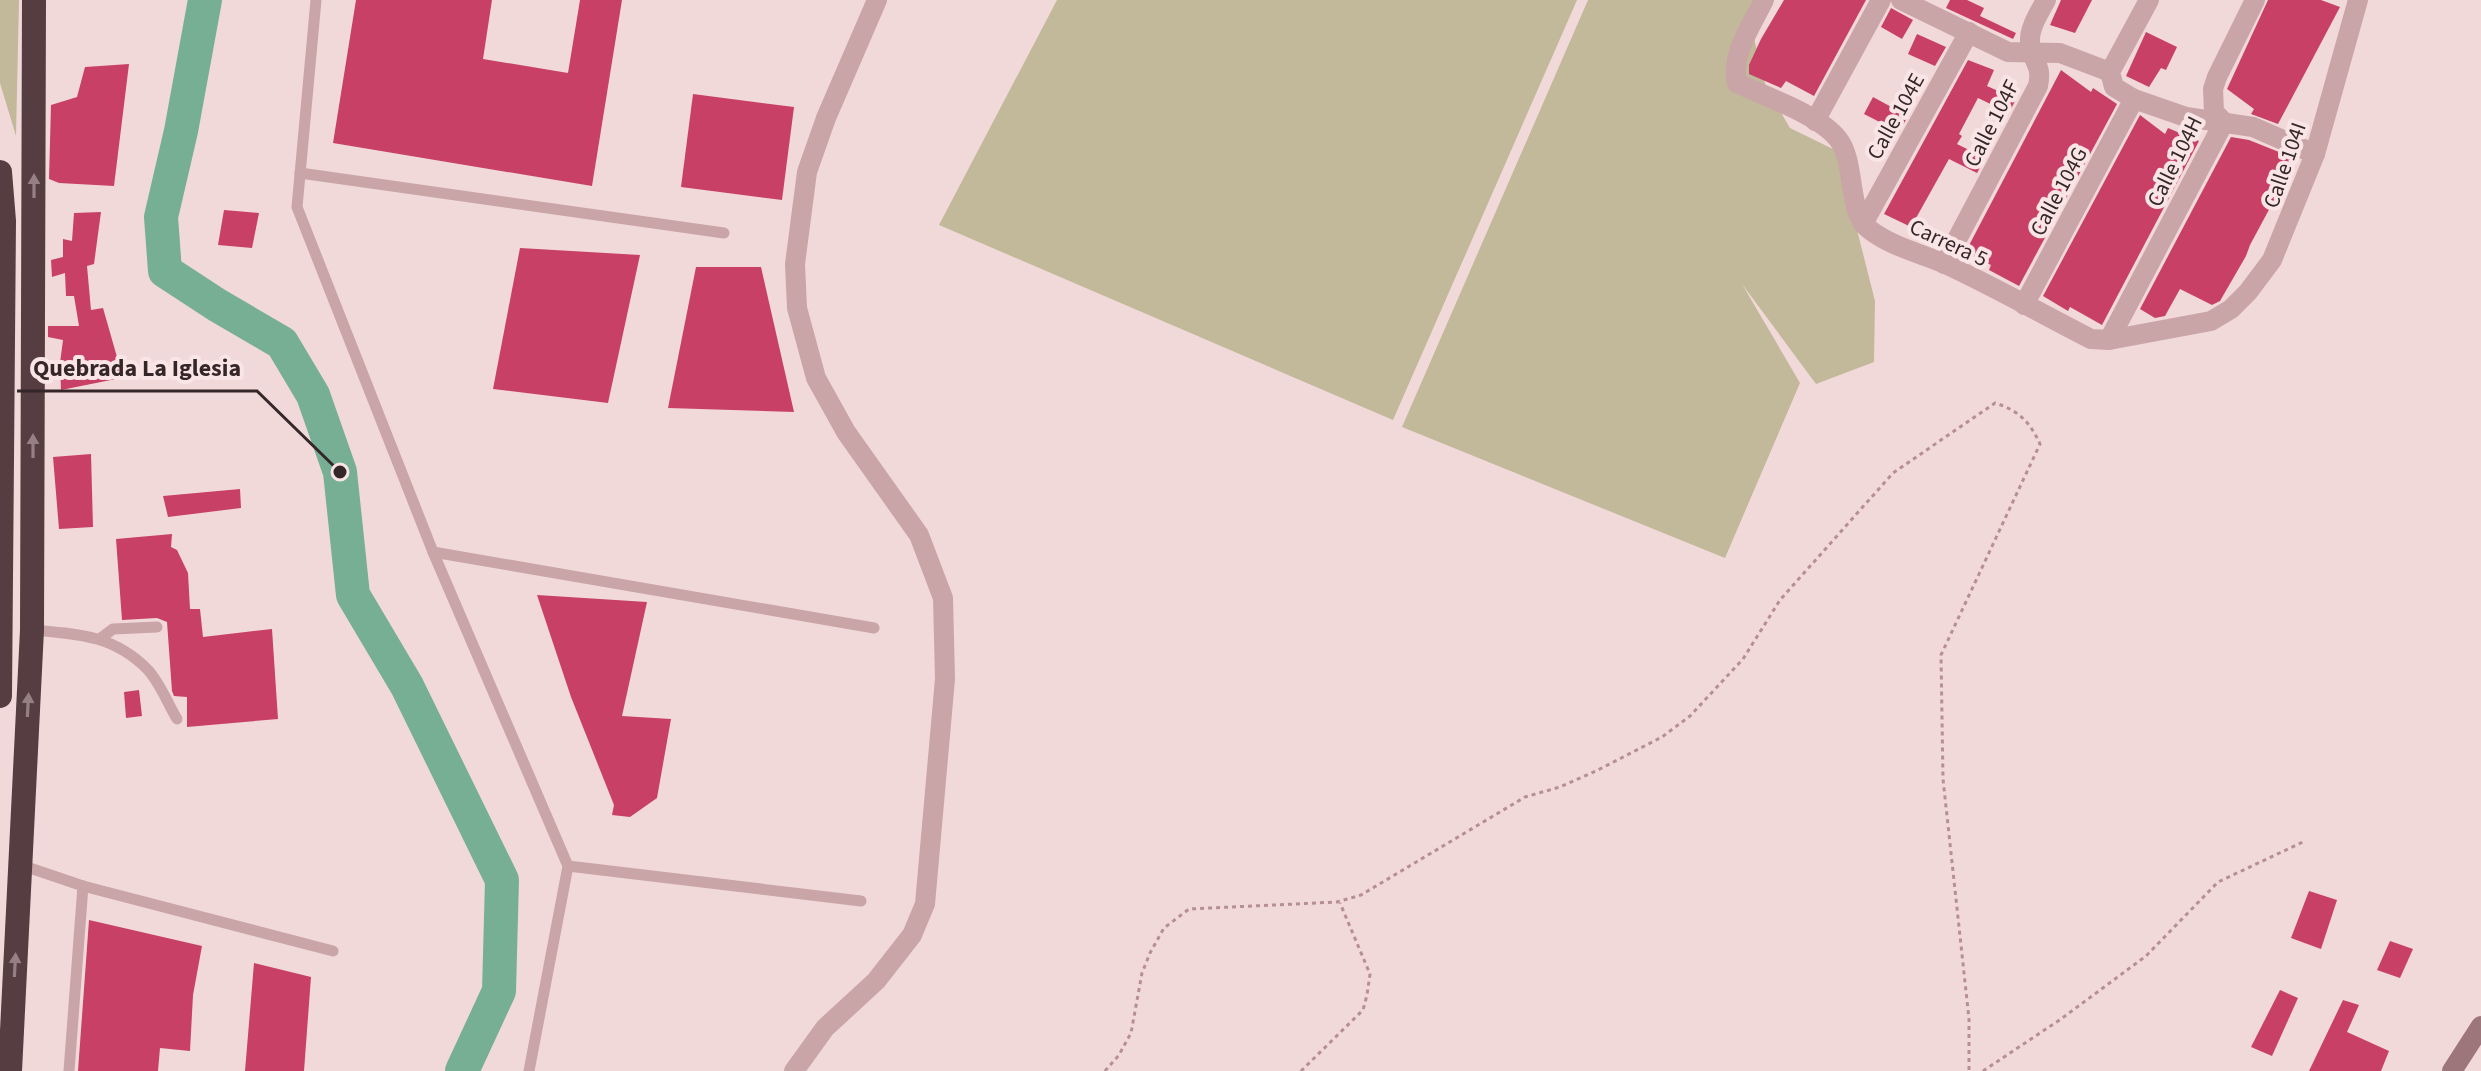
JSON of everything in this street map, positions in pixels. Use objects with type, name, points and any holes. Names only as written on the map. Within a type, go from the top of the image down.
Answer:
[{"type":"highway","points":[[10,1071],[32,630],[34,0]]},
{"type":"highway","points":[[0,172],[4,221],[0,696]]},
{"type":"main road","points":[[2452,1071],[2481,1026]]},
{"type":"street","points":[[794,1071],[825,1028],[876,981],[912,935],[925,904],[945,679],[943,598],[919,535],[846,432],[816,378],[797,308],[795,264],[807,172],[826,118],[877,0]]},
{"type":"street","points":[[1764,0],[1737,56],[1734,71],[1737,83],[1815,121],[1837,137],[1845,151],[1863,224]]},
{"type":"street","points":[[1815,121],[1881,0]]},
{"type":"street","points":[[1901,0],[1941,8],[1969,32],[2008,52],[2060,53],[2112,80],[2134,99],[2186,117],[2253,127],[2315,154]]},
{"type":"street","name":"Calle 104F","points":[[1944,264],[2038,86],[2041,71],[2029,40],[2046,0]]},
{"type":"street","points":[[2112,80],[2149,0]]},
{"type":"street","name":"Calle 104H","points":[[2109,340],[2224,122],[2214,112],[2213,89],[2255,0]]},
{"type":"street","name":"Calle 104I","points":[[2211,321],[2231,309],[2248,292],[2272,260],[2315,154],[2358,0]]},
{"type":"street","name":"Calle 104E","points":[[1863,224],[1969,32]]},
{"type":"street","name":"Calle 104G","points":[[2024,305],[2134,99]]},
{"type":"street","name":"Carrera 5","points":[[1863,224],[1888,241],[1944,264],[2091,339],[2109,340],[2211,321]]},
{"type":"lane","points":[[316,0],[297,207],[433,552],[568,866],[529,1071]]},
{"type":"lane","points":[[300,173],[724,233]]},
{"type":"lane","points":[[433,552],[874,628]]},
{"type":"lane","points":[[101,638],[113,629],[157,627]]},
{"type":"lane","points":[[32,630],[101,638],[149,671],[177,719]]},
{"type":"lane","points":[[20,865],[83,886],[333,951]]},
{"type":"lane","points":[[568,866],[861,901]]},
{"type":"lane","points":[[69,1071],[83,886]]},
{"type":"path","points":[[1105,1071],[1119,1055],[1131,1033],[1142,973],[1150,953],[1164,928],[1189,909],[1339,902],[1361,895],[1525,797],[1560,787],[1662,737],[1690,716],[1743,659],[1780,600],[1893,473],[1995,403],[2013,409],[2032,426],[2040,444],[1941,655],[1943,779],[1969,1019],[1969,1071]]},
{"type":"path","points":[[1983,1071],[2061,1019],[2146,956],[2218,882],[2305,841]]},
{"type":"path","points":[[1301,1071],[1363,1010],[1367,995],[1370,974],[1339,902]]},
{"type":"shaded area","points":[[0,0],[19,0],[16,136],[0,83]]},
{"type":"shaded area","points":[[1057,0],[1577,0],[1393,420],[939,225]]},
{"type":"shaded area","points":[[1588,0],[1761,0],[1752,30],[1766,87],[1790,128],[1837,151],[1875,301],[1874,362],[1816,384],[1742,284],[1800,383],[1725,558],[1402,427]]},
{"type":"building","points":[[356,0],[492,0],[483,59],[568,73],[580,0],[622,0],[592,186],[333,143]]},
{"type":"building","points":[[1784,0],[1866,0],[1814,96],[1786,81],[1781,88],[1749,74],[1749,65],[1761,39]]},
{"type":"building","points":[[1950,0],[1967,0],[1984,8],[1980,16],[2016,33],[2013,39],[1946,8]]},
{"type":"building","points":[[2061,0],[2092,0],[2075,33],[2050,25]]},
{"type":"building","points":[[2268,0],[2321,0],[2340,7],[2278,124],[2251,114],[2254,109],[2227,89]]},
{"type":"building","points":[[1891,8],[1913,20],[1902,39],[1881,27]]},
{"type":"building","points":[[2146,32],[2177,47],[2166,70],[2161,68],[2149,87],[2126,76]]},
{"type":"building","points":[[1917,34],[1946,47],[1935,66],[1908,54]]},
{"type":"building","points":[[1968,60],[1994,70],[1987,86],[2016,99],[2009,113],[1978,98],[1957,144],[1985,158],[1977,173],[1949,159],[1911,227],[1884,214]]},
{"type":"building","points":[[129,64],[114,186],[59,183],[49,179],[51,105],[77,97],[85,67]]},
{"type":"building","points":[[2061,70],[2091,92],[2093,88],[2117,104],[2019,286],[1989,270],[1991,265],[1965,253]]},
{"type":"building","points":[[693,94],[794,107],[782,200],[681,187]]},
{"type":"building","points":[[1873,97],[1908,116],[1899,132],[1864,114]]},
{"type":"building","points":[[2140,115],[2165,134],[2168,128],[2199,141],[2102,325],[2070,307],[2068,311],[2043,296]]},
{"type":"building","points":[[2231,137],[2249,140],[2279,152],[2294,163],[2220,301],[2212,305],[2180,289],[2165,316],[2155,318],[2140,309]]},
{"type":"building","points":[[224,210],[259,213],[252,248],[218,245]]},
{"type":"building","points":[[101,212],[94,264],[87,266],[91,310],[103,308],[126,377],[61,390],[63,340],[48,337],[48,326],[79,326],[74,296],[66,296],[65,273],[52,277],[51,260],[63,257],[63,239],[72,241],[74,213]]},
{"type":"building","points":[[520,248],[640,255],[608,403],[493,389]]},
{"type":"building","points":[[696,267],[761,267],[794,412],[668,408]]},
{"type":"building","points":[[91,454],[93,527],[59,529],[53,457]]},
{"type":"building","points":[[240,489],[241,508],[168,517],[163,496]]},
{"type":"building","points":[[172,534],[171,547],[177,550],[188,573],[190,609],[200,609],[203,637],[272,629],[278,719],[187,727],[187,697],[174,696],[172,691],[167,622],[157,618],[122,620],[116,539]]},
{"type":"building","points":[[537,595],[647,602],[622,716],[671,719],[657,798],[630,817],[612,815],[614,805],[571,697]]},
{"type":"building","points":[[139,690],[142,716],[126,718],[124,692]]},
{"type":"building","points":[[2309,891],[2337,900],[2321,949],[2291,938]]},
{"type":"building","points":[[89,920],[202,946],[193,995],[190,1051],[160,1048],[158,1071],[78,1071]]},
{"type":"building","points":[[2390,941],[2413,949],[2400,978],[2377,970]]},
{"type":"building","points":[[254,963],[311,977],[304,1071],[245,1071]]},
{"type":"building","points":[[2280,990],[2298,998],[2272,1056],[2251,1047]]},
{"type":"building","points":[[2343,1000],[2359,1005],[2347,1032],[2389,1051],[2381,1071],[2309,1071]]},
{"type":"waterway","points":[[205,0],[181,131],[161,217],[165,271],[282,343],[313,395],[340,472],[353,595],[407,686],[502,880],[499,991],[462,1071]]},
{"type":"place","name":"Quebrada La Iglesia","points":[[340,472]]}]
